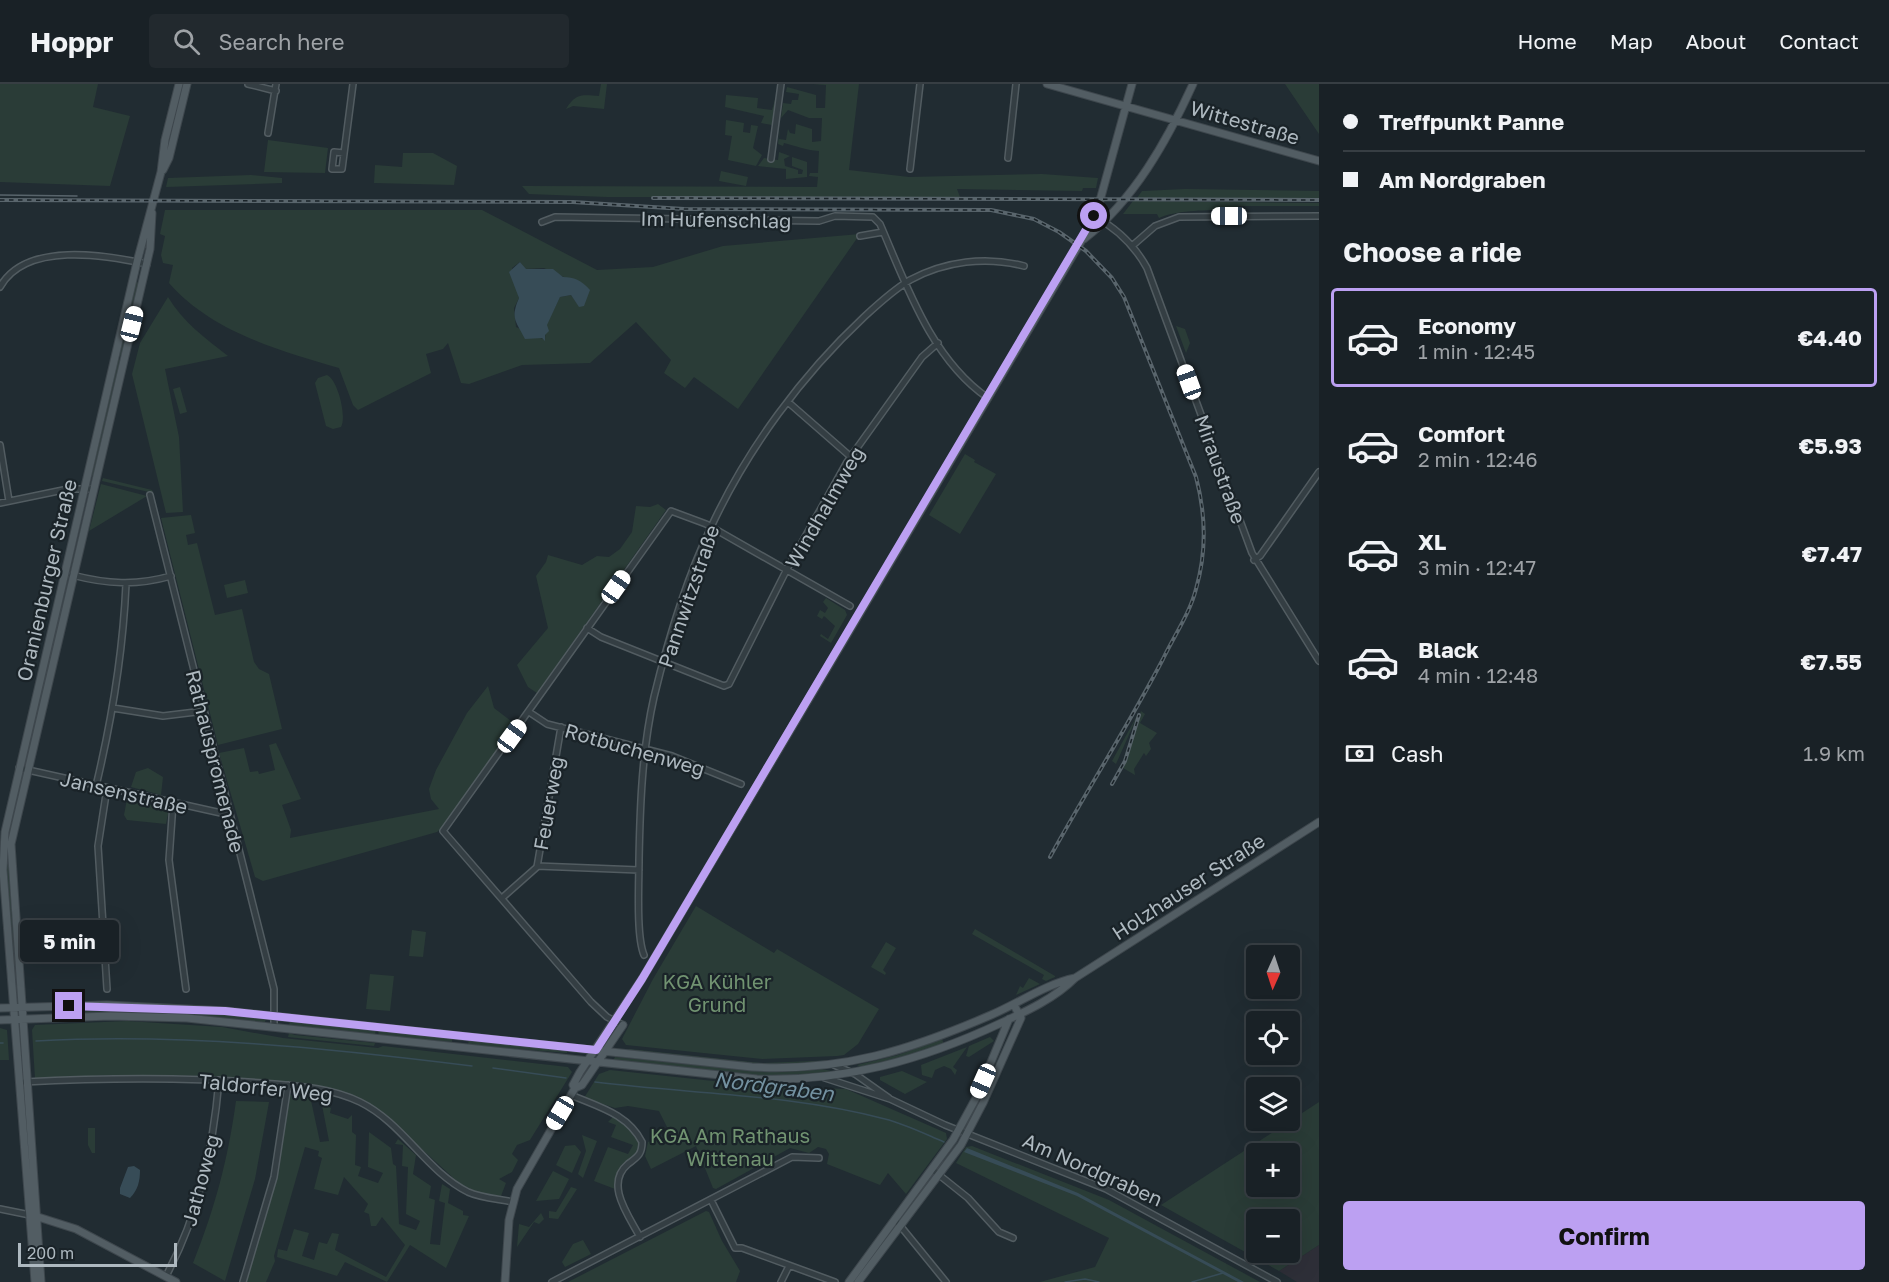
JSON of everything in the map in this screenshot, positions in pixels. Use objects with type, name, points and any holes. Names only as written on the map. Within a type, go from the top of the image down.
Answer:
[{"type":"main road","points":[[161,172],[165,140],[179,84]]},
{"type":"main road","points":[[161,172],[169,158],[187,84]]},
{"type":"main road","name":"Wittestraße","points":[[1047,84],[1319,161]]},
{"type":"main road","points":[[573,1092],[573,1084],[615,1021],[1082,240],[1094,216],[1132,84]]},
{"type":"main road","points":[[1082,240],[1106,222],[1132,191],[1176,120],[1193,84]]},
{"type":"main road","name":"Oranienburger Straße","points":[[24,1082],[15,1019],[3,855],[6,821],[137,262],[152,213],[161,172]]},
{"type":"main road","name":"Oranienburger Straße","points":[[41,1282],[37,1264],[24,1082],[23,1019],[11,855],[14,826],[147,264],[153,225],[152,213]]},
{"type":"main road","name":"Holzhauser Straße","points":[[855,1074],[919,1057],[1020,1014],[1065,988],[1075,978],[1319,822]]},
{"type":"main road","name":"Holzhauser Straße","points":[[834,1065],[899,1052],[969,1025],[1060,981],[1075,978]]},
{"type":"main road","points":[[849,1282],[940,1175],[967,1134],[1017,1027],[1020,1014],[1014,1005]]},
{"type":"main road","points":[[858,1282],[958,1131],[976,1098],[1014,1005]]},
{"type":"main road","name":"Am Nordgraben","points":[[0,1008],[146,1006],[275,1016],[766,1068],[834,1065]]},
{"type":"main road","name":"Am Nordgraben","points":[[0,1020],[152,1016],[757,1079],[825,1078],[855,1074]]},
{"type":"main road","points":[[505,1282],[513,1202],[522,1178],[573,1092],[582,1086],[622,1025]]},
{"type":"main road","points":[[969,1025],[974,1035]]},
{"type":"main road","points":[[457,1047],[459,1035]]},
{"type":"main road","points":[[570,1059],[571,1047]]},
{"type":"main road","points":[[34,1216],[76,1229],[176,1282]]},
{"type":"main road","name":"Oranienburger Straße","points":[[35,1282],[37,1264]]},
{"type":"street","points":[[248,84],[276,87],[268,134]]},
{"type":"street","points":[[344,153],[353,84]]},
{"type":"street","points":[[771,159],[781,84]]},
{"type":"street","points":[[910,169],[920,84]]},
{"type":"street","points":[[1008,158],[1016,84]]},
{"type":"street","name":"Im Hufenschlag","points":[[542,222],[555,217],[819,220],[835,216],[873,217],[883,232]]},
{"type":"street","name":"Miraustraße","points":[[1094,216],[1106,222],[1132,246],[1150,275],[1254,560],[1319,661]]},
{"type":"street","points":[[1132,246],[1155,226],[1179,217],[1319,216]]},
{"type":"street","points":[[860,236],[883,232],[905,284],[938,343],[967,379],[988,398]]},
{"type":"street","points":[[0,287],[7,277],[19,267],[60,256],[88,254],[147,264]]},
{"type":"street","name":"Pannwitzstraße","points":[[644,955],[639,870],[640,815],[654,699],[686,590],[711,527],[743,468],[788,402],[848,332],[905,284],[933,270],[961,263],[990,261],[1024,266]]},
{"type":"street","points":[[1051,276],[1059,280]]},
{"type":"street","name":"Windhalmweg","points":[[664,660],[724,686],[729,684],[787,569],[851,457],[922,357],[938,343]]},
{"type":"street","points":[[788,402],[851,457]]},
{"type":"street","points":[[0,445],[9,501]]},
{"type":"street","points":[[1254,560],[1319,472]]},
{"type":"street","points":[[0,503],[84,488],[94,489]]},
{"type":"street","name":"Rathauspromenade","points":[[150,495],[274,989],[274,1027]]},
{"type":"street","points":[[622,1025],[591,1002],[443,831],[668,514],[675,511],[711,527],[850,606]]},
{"type":"street","points":[[64,573],[100,582],[126,584],[171,576]]},
{"type":"street","points":[[96,786],[113,708],[123,634],[126,584]]},
{"type":"street","points":[[587,628],[601,637],[664,660]]},
{"type":"street","points":[[113,708],[163,716],[204,711]]},
{"type":"street","name":"Rotbuchenweg","points":[[529,712],[547,724],[698,765],[741,784]]},
{"type":"street","name":"Feuerweg","points":[[501,898],[537,866],[561,727]]},
{"type":"street","name":"Jansenstraße","points":[[19,768],[230,815]]},
{"type":"street","points":[[107,788],[98,846],[107,989]]},
{"type":"street","points":[[173,803],[168,860],[186,989]]},
{"type":"street","points":[[537,866],[639,870]]},
{"type":"street","name":"Am Nordgraben","points":[[834,1065],[855,1074],[890,1099]]},
{"type":"street","name":"Taldorfer Weg","points":[[24,1082],[130,1078],[219,1080],[321,1089],[362,1103],[388,1121],[446,1178],[465,1190],[513,1202]]},
{"type":"street","name":"Am Nordgraben","points":[[825,1078],[890,1099],[958,1131],[1115,1193],[1277,1282]]},
{"type":"street","name":"Jathoweg","points":[[166,1276],[192,1219],[202,1186],[214,1131],[219,1080]]},
{"type":"street","points":[[243,1282],[274,1177],[288,1085]]},
{"type":"street","points":[[573,1092],[621,1116],[634,1128],[642,1142],[639,1156],[620,1172],[616,1187],[640,1237]]},
{"type":"street","points":[[552,1282],[794,1156],[819,1158]]},
{"type":"street","points":[[933,1170],[968,1198],[999,1232],[1012,1238]]},
{"type":"street","points":[[711,1200],[735,1248],[742,1248],[835,1282]]},
{"type":"street","points":[[0,1209],[34,1216]]},
{"type":"street","points":[[898,1222],[946,1282]]},
{"type":"street","points":[[781,1282],[789,1266]]},
{"type":"shaded area","points":[[1319,1245],[1319,1282],[1297,1282],[1279,1271],[1291,1263],[1300,1263],[1300,1257]]},
{"type":"green space","points":[[0,84],[98,84],[93,107],[130,116],[110,186],[0,182]]},
{"type":"green space","points":[[601,84],[607,84],[604,109],[573,106],[566,109],[573,100],[580,96],[599,96]]},
{"type":"green space","points":[[813,84],[859,84],[849,170],[909,177],[1042,174],[1098,178],[1096,188],[1083,188],[1082,191],[957,189],[960,197],[607,197],[529,194],[522,186],[817,187],[818,177],[809,176],[810,173],[818,173],[819,151],[784,143],[783,146],[778,144],[780,125],[779,139],[786,140],[788,129],[790,133],[795,134],[796,124],[812,129],[812,142],[821,141],[822,118],[809,118],[788,110],[781,118],[783,103],[791,104],[792,100],[798,100],[799,94],[786,92],[787,87],[816,95],[816,108],[825,108],[826,85]]},
{"type":"green space","points":[[1285,84],[1319,84],[1319,134]]},
{"type":"green space","points":[[726,95],[758,98],[757,108],[772,110],[776,96],[772,125],[761,123],[764,116],[725,107]]},
{"type":"green space","points":[[726,120],[744,123],[743,132],[750,133],[751,125],[758,126],[753,148],[762,155],[756,166],[728,160],[732,136],[725,135]]},
{"type":"green space","points":[[268,140],[328,148],[325,173],[264,172]]},
{"type":"green space","points":[[779,152],[790,156],[784,159],[785,166],[798,170],[798,174],[802,174],[803,170],[792,166],[792,157],[807,162],[807,177],[786,179],[786,169],[758,166],[764,158],[778,160]]},
{"type":"green space","points":[[403,153],[433,153],[457,166],[454,185],[374,183],[375,165],[402,167]]},
{"type":"green space","points":[[721,171],[748,177],[746,186],[719,181]]},
{"type":"green space","points":[[251,175],[282,178],[282,183],[166,187],[168,178]]},
{"type":"green space","points":[[1186,189],[1319,191],[1319,199],[1137,198],[1142,191]]},
{"type":"green space","points":[[1133,201],[1319,203],[1319,206],[1238,206],[1238,210],[1187,212],[1159,218],[1157,214],[1123,214]]},
{"type":"green space","points":[[165,210],[482,210],[597,270],[653,267],[723,246],[860,234],[738,409],[694,377],[685,388],[664,373],[671,360],[636,322],[590,363],[522,365],[469,384],[461,383],[448,343],[443,349],[426,354],[431,373],[358,410],[353,405],[339,368],[247,337],[226,327],[186,300],[169,283],[173,265],[163,263],[161,255],[165,236],[160,234]],"holes":[[[520,262],[525,269],[544,268],[566,278],[580,307],[571,295],[560,297],[546,325],[545,340],[516,327],[514,308],[519,298],[512,268]]]},
{"type":"green space","points":[[135,282],[140,283],[122,356],[118,355]]},
{"type":"green space","points":[[168,297],[188,322],[228,356],[165,369],[179,437],[183,512],[166,513],[132,374],[140,343]]},
{"type":"green space","points":[[1176,326],[1185,329],[1190,343],[1186,353]]},
{"type":"green space","points":[[117,359],[122,360],[94,476],[90,475]]},
{"type":"green space","points":[[327,375],[338,391],[343,415],[341,427],[333,429],[326,426],[315,383],[318,378]]},
{"type":"green space","points":[[180,387],[187,412],[180,414],[173,389]]},
{"type":"green space","points":[[965,454],[975,460],[974,462],[996,474],[960,534],[929,515]]},
{"type":"green space","points":[[103,478],[152,490],[153,493],[102,481]]},
{"type":"green space","points":[[101,484],[147,496],[89,531]]},
{"type":"green space","points":[[658,504],[666,510],[537,693],[528,687],[517,665],[548,628],[536,576],[548,555],[582,565],[597,556],[609,557],[620,549],[632,532],[636,506],[650,507]]},
{"type":"green space","points":[[191,515],[195,533],[186,535],[188,545],[197,543],[215,615],[242,609],[254,662],[259,669],[269,674],[282,729],[218,745],[161,518]]},
{"type":"green space","points":[[245,580],[248,593],[227,598],[224,585]]},
{"type":"green space","points":[[826,598],[845,610],[847,615],[831,643],[820,636],[821,634],[828,639],[835,626],[824,616],[822,619],[817,616],[820,610],[825,613],[828,608],[823,602]]},
{"type":"green space","points":[[488,686],[494,708],[515,724],[444,826],[437,832],[263,881],[255,877],[219,753],[244,748],[250,772],[258,771],[259,774],[275,770],[269,745],[276,743],[301,799],[282,805],[291,830],[290,838],[439,809],[431,799],[429,789],[436,770],[467,713]]},
{"type":"green space","points":[[1141,711],[1145,714],[1140,723],[1157,733],[1149,743],[1151,749],[1146,756],[1144,753],[1134,769],[1135,775],[1123,768]]},
{"type":"green space","points":[[1139,712],[1116,764],[1112,761]]},
{"type":"green space","points":[[148,768],[163,777],[161,795],[131,787],[136,772]]},
{"type":"green space","points":[[19,778],[22,779],[8,846],[17,970],[14,971],[6,837]]},
{"type":"green space","points":[[127,799],[169,809],[166,824],[127,820],[124,815]]},
{"type":"green space","name":"KGA Kühler Grund","points":[[696,906],[774,953],[777,949],[879,1009],[858,1044],[844,1055],[762,1059],[626,1045],[622,1039],[653,979]]},
{"type":"green space","points":[[975,929],[1055,977],[1046,981],[1042,979],[1044,975],[972,934]]},
{"type":"green space","points":[[412,930],[426,932],[423,957],[409,956]]},
{"type":"green space","points":[[886,942],[896,948],[883,970],[885,975],[871,967]]},
{"type":"green space","points":[[370,974],[394,976],[390,1011],[366,1009]]},
{"type":"green space","points":[[1029,978],[1040,984],[1016,995],[1020,986],[1023,988]]},
{"type":"green space","points":[[95,1008],[193,1011],[266,1017],[265,1023],[169,1014],[73,1013],[73,1010]]},
{"type":"green space","points":[[290,1020],[376,1029],[375,1035],[289,1026]]},
{"type":"green space","points":[[127,1021],[222,1027],[283,1038],[378,1048],[383,1046],[568,1067],[572,1072],[530,1140],[517,1145],[512,1154],[518,1160],[512,1172],[499,1179],[506,1183],[501,1196],[477,1192],[460,1184],[379,1110],[333,1089],[211,1076],[111,1075],[35,1079],[32,1030],[35,1025]]},
{"type":"green space","points":[[0,1028],[7,1030],[9,1060],[0,1060]]},
{"type":"green space","points":[[379,1030],[452,1038],[452,1042],[378,1035]]},
{"type":"green space","points":[[289,1033],[375,1043],[374,1046],[288,1037]]},
{"type":"green space","points":[[990,1037],[994,1041],[969,1057],[966,1056],[969,1046]]},
{"type":"green space","points":[[469,1039],[567,1051],[567,1053],[468,1045]]},
{"type":"green space","points":[[942,1039],[944,1045],[865,1069],[857,1065],[898,1055]]},
{"type":"green space","points":[[967,1047],[953,1067],[957,1070],[955,1075],[951,1069],[944,1066],[935,1070],[932,1078],[922,1075],[921,1065]]},
{"type":"green space","points":[[630,1049],[761,1063],[837,1060],[813,1064],[760,1066],[625,1051]]},
{"type":"green space","points":[[615,1057],[757,1070],[821,1069],[838,1072],[754,1076],[613,1061]]},
{"type":"green space","name":"KGA Am Rathaus Wittenau","points":[[610,1070],[751,1085],[846,1089],[946,1133],[947,1139],[906,1194],[888,1173],[880,1185],[827,1164],[829,1154],[826,1149],[818,1147],[809,1153],[790,1148],[716,1189],[713,1188],[696,1146],[651,1169],[645,1156],[648,1142],[670,1133],[659,1111],[628,1106],[615,1108],[584,1098],[599,1074]]},
{"type":"green space","points":[[902,1071],[927,1082],[905,1094],[880,1080],[880,1077]]},
{"type":"green space","points":[[289,1095],[310,1096],[320,1142],[329,1141],[320,1095],[328,1097],[326,1106],[331,1108],[330,1113],[348,1119],[352,1115],[352,1132],[356,1135],[355,1165],[361,1167],[358,1176],[378,1183],[383,1173],[368,1167],[369,1132],[391,1148],[393,1164],[396,1166],[399,1224],[416,1230],[420,1221],[406,1214],[408,1167],[402,1166],[403,1145],[395,1144],[398,1139],[416,1155],[413,1174],[431,1186],[429,1198],[435,1200],[430,1244],[440,1245],[445,1203],[439,1201],[442,1184],[450,1189],[448,1203],[463,1211],[463,1215],[469,1216],[446,1268],[410,1245],[387,1282],[345,1262],[337,1276],[277,1257],[278,1249],[287,1251],[294,1229],[309,1233],[302,1256],[314,1260],[319,1242],[327,1244],[332,1233],[339,1234],[335,1250],[386,1277],[405,1245],[382,1217],[376,1226],[371,1226],[369,1214],[364,1212],[368,1204],[344,1177],[338,1195],[314,1189],[322,1158],[318,1156],[319,1151],[305,1147],[274,1256],[275,1261],[266,1282],[246,1282],[276,1179]]},
{"type":"green space","points":[[236,1101],[269,1102],[255,1179],[225,1281],[193,1263],[220,1183]]},
{"type":"green space","points":[[1319,1102],[1319,1245],[1300,1257],[1300,1209],[1246,1209],[1246,1253],[1161,1205],[1246,1150],[1246,1197],[1300,1197],[1300,1143],[1256,1143],[1275,1131],[1300,1131],[1300,1114]]},
{"type":"green space","points":[[613,1117],[624,1123],[640,1141],[640,1152],[618,1172],[615,1189],[594,1181],[608,1147],[628,1154],[633,1145],[611,1137],[616,1125],[608,1122]]},
{"type":"green space","points":[[88,1128],[95,1128],[95,1153],[92,1153],[88,1145]]},
{"type":"green space","points":[[582,1135],[597,1141],[583,1178],[578,1174],[586,1151]]},
{"type":"green space","points":[[575,1145],[581,1152],[572,1173],[556,1165],[565,1146]]},
{"type":"green space","points":[[972,1146],[1109,1200],[1260,1282],[1040,1282],[1095,1267],[1109,1238],[956,1163],[966,1147]]},
{"type":"green space","points":[[553,1171],[569,1179],[559,1199],[536,1201]]},
{"type":"green space","points":[[571,1187],[577,1189],[558,1219],[549,1218],[549,1211],[556,1212]]},
{"type":"green space","points":[[706,1211],[709,1212],[722,1241],[740,1271],[736,1282],[568,1282]]},
{"type":"green space","points":[[541,1213],[544,1219],[539,1224],[534,1222],[517,1247],[519,1224],[529,1227]]},
{"type":"green space","points":[[583,1240],[591,1254],[565,1267],[562,1262],[573,1244]]},
{"type":"green space","points":[[1265,1263],[1291,1263],[1279,1271]]},
{"type":"water","points":[[520,262],[526,269],[553,269],[563,277],[580,281],[590,290],[584,306],[579,307],[571,295],[560,297],[547,325],[549,331],[545,335],[545,341],[542,338],[525,339],[515,320],[519,298],[509,272]]},
{"type":"water","points":[[967,1148],[1078,1193],[1244,1282],[1238,1282],[1077,1196],[964,1152]]},
{"type":"water","points":[[134,1166],[140,1170],[140,1178],[137,1189],[130,1198],[120,1194],[120,1188],[128,1167]]},
{"type":"waterway","name":"Nordgraben","points":[[36,1041],[145,1039],[254,1044],[363,1053],[472,1066]]},
{"type":"waterway","name":"Nordgraben","points":[[493,1068],[566,1078]]},
{"type":"waterway","name":"Nordgraben","points":[[595,1082],[813,1104],[892,1121],[944,1142]]},
{"type":"waterway","points":[[1192,1282],[1223,1273]]},
{"type":"waterway","points":[[1065,1282],[1085,1279],[1099,1282]]},
{"type":"tram line","points":[[0,195],[77,196]]},
{"type":"railway","points":[[653,198],[1319,200]]},
{"type":"railway","points":[[0,200],[573,202],[684,209],[991,210],[1034,219],[1059,232],[1086,251],[1112,278],[1124,297],[1196,477],[1202,505],[1204,533],[1200,575],[1186,616],[1136,709],[1050,857]]},
{"type":"railway","points":[[1112,784],[1125,761],[1139,715]]},
{"type":"route","points":[[69,1006],[146,1006],[225,1011],[596,1050],[642,979],[1059,280],[1094,216]]}]
